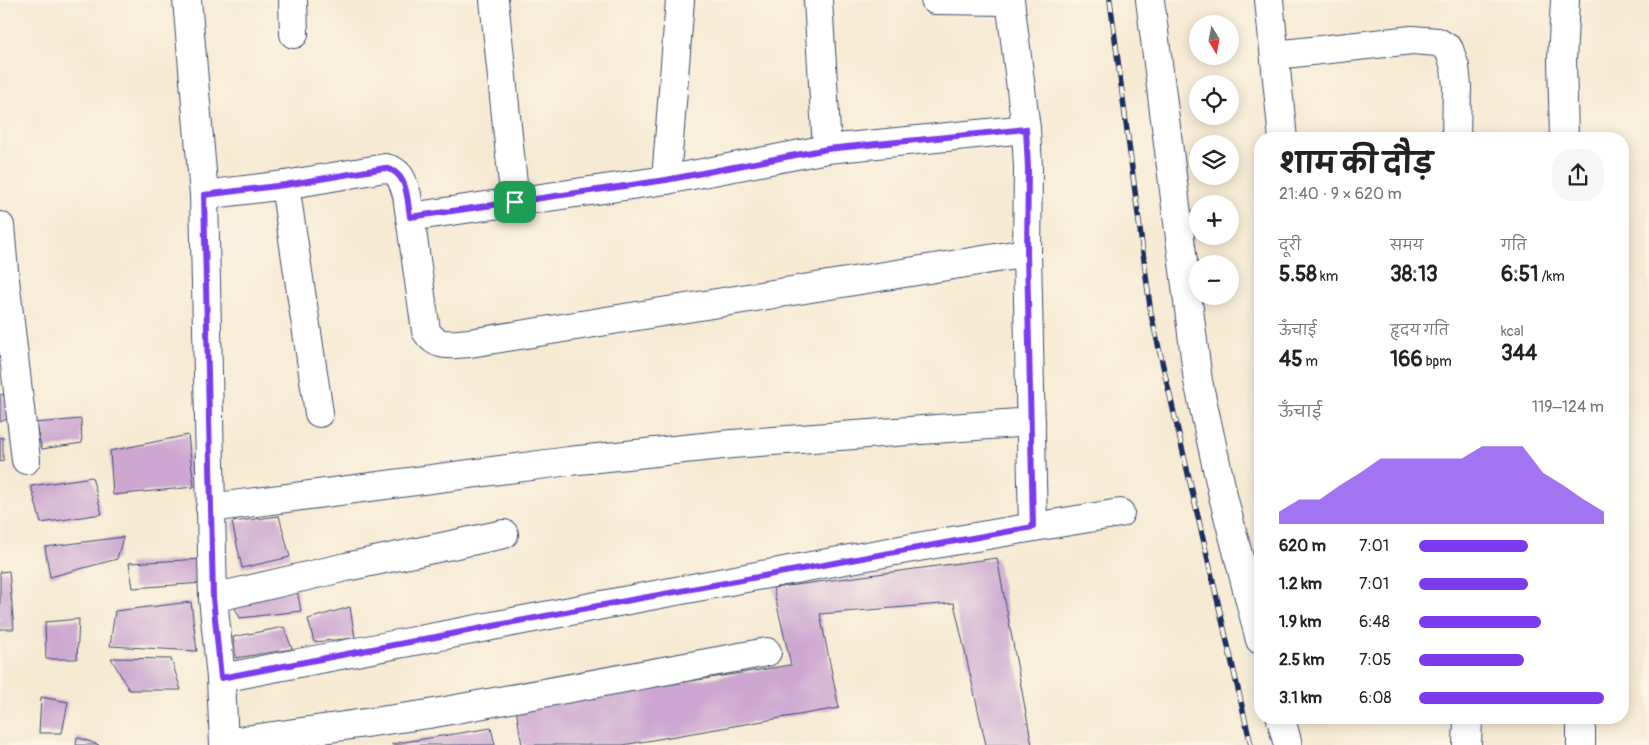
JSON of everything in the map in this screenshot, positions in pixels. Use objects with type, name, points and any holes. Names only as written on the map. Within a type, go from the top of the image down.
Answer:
[{"type":"street","points":[[187,0],[204,195],[213,598],[221,678],[224,744],[429,714],[767,652]]},
{"type":"street","points":[[293,0],[294,34]]},
{"type":"street","points":[[494,0],[515,202]]},
{"type":"street","points":[[666,180],[680,0]]},
{"type":"street","points":[[818,0],[827,149]]},
{"type":"street","points":[[935,0],[1010,1],[1026,129],[1028,168],[1027,254],[1033,527]]},
{"type":"street","points":[[1150,0],[1198,382],[1224,500],[1254,617]]},
{"type":"street","points":[[1269,0],[1282,132]]},
{"type":"street","points":[[1564,132],[1562,60],[1565,0]]},
{"type":"street","points":[[1275,55],[1412,40],[1438,42],[1450,49],[1455,67],[1457,86],[1456,132]]},
{"type":"street","points":[[410,217],[666,180],[827,149],[1026,129]]},
{"type":"street","points":[[204,195],[285,185],[385,168],[394,169],[404,185],[426,331],[432,340],[439,344],[480,342],[1027,254]]},
{"type":"street","points":[[285,185],[318,412]]},
{"type":"street","points":[[0,226],[4,271],[8,383],[26,460]]},
{"type":"street","points":[[210,508],[569,461],[674,450],[1031,422]]},
{"type":"street","points":[[221,678],[587,608],[1120,513]]},
{"type":"street","points":[[213,598],[346,567],[504,534]]},
{"type":"street","points":[[1282,724],[1288,745]]},
{"type":"street","points":[[1467,745],[1468,724]]},
{"type":"street","points":[[1581,724],[1581,745]]},
{"type":"building","points":[[3,394],[11,417],[0,422],[0,395]]},
{"type":"building","points":[[81,419],[82,443],[42,449],[35,423]]},
{"type":"building","points":[[188,435],[194,487],[113,495],[110,451]]},
{"type":"building","points":[[3,437],[3,461],[0,462],[0,438]]},
{"type":"building","points":[[92,477],[102,514],[41,523],[31,486]]},
{"type":"building","points":[[279,516],[290,557],[242,568],[232,522]]},
{"type":"building","points":[[123,537],[117,559],[50,577],[45,547]]},
{"type":"building","points":[[997,558],[1032,745],[986,745],[954,603],[820,614],[839,708],[623,745],[522,745],[516,709],[791,665],[773,588]]},
{"type":"building","points":[[203,559],[203,583],[133,588],[129,563]]},
{"type":"building","points":[[9,571],[14,629],[0,629],[0,572]]},
{"type":"building","points":[[297,590],[301,611],[240,618],[232,602]]},
{"type":"building","points":[[191,602],[197,651],[110,646],[115,611]]},
{"type":"building","points":[[350,607],[355,638],[314,642],[308,619]]},
{"type":"building","points":[[79,619],[77,659],[46,659],[45,622]]},
{"type":"building","points":[[284,627],[292,649],[236,658],[233,637]]},
{"type":"building","points":[[111,658],[171,659],[181,690],[129,690]]},
{"type":"building","points":[[41,697],[68,702],[62,733],[39,733]]},
{"type":"building","points":[[491,728],[495,745],[392,745],[392,744]]},
{"type":"building","points":[[77,737],[99,745],[76,745]]},
{"type":"railway","points":[[1110,0],[1151,314],[1251,745]]},
{"type":"route","points":[[1026,129],[1033,527],[587,608],[221,678],[213,598],[204,195],[285,185],[385,168],[394,169],[400,176],[407,194],[410,217],[515,202],[666,180],[827,149],[1026,129]]}]
